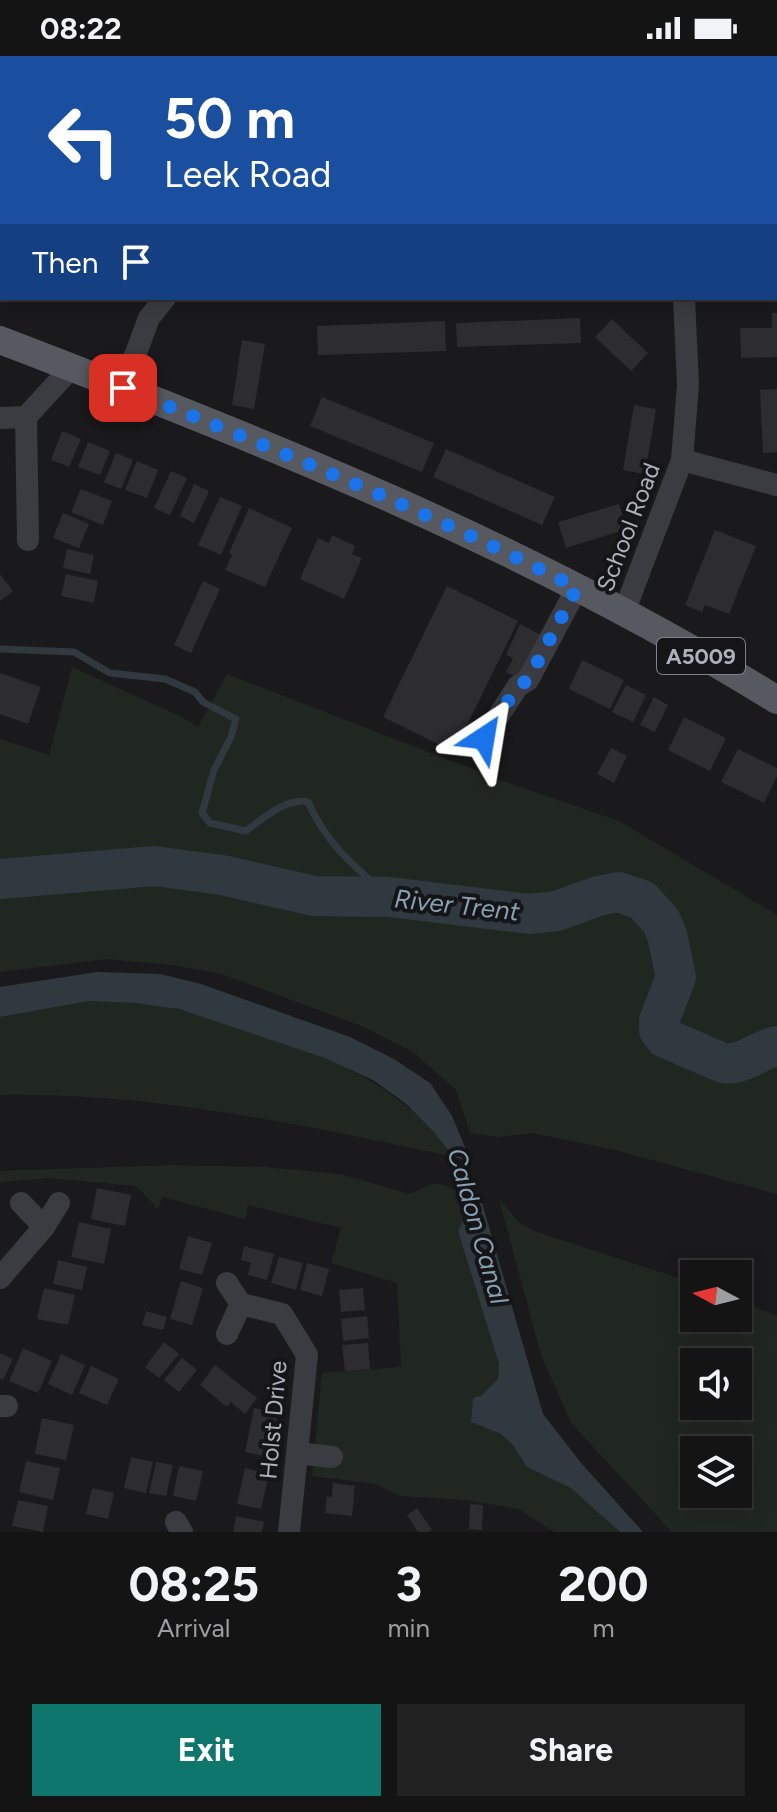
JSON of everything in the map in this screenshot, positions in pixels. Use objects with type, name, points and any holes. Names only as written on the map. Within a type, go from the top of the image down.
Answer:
[{"type":"main road","name":"A5009","points":[[0,340],[330,471],[438,519],[624,612],[777,700]]},
{"type":"street","points":[[123,388],[149,318],[163,300]]},
{"type":"street","name":"School Road","points":[[624,612],[682,460],[688,385],[684,300]]},
{"type":"street","points":[[27,540],[26,417],[71,368]]},
{"type":"street","points":[[0,418],[26,417]]},
{"type":"street","name":"School Road","points":[[682,460],[777,485]]},
{"type":"street","points":[[484,738],[518,686],[528,680],[577,588]]},
{"type":"street","points":[[21,1203],[44,1227]]},
{"type":"street","points":[[0,1278],[44,1227],[59,1203]]},
{"type":"street","points":[[227,1283],[241,1304],[227,1334]]},
{"type":"street","name":"Holst Drive","points":[[241,1304],[282,1314],[307,1355],[289,1532]]},
{"type":"street","points":[[297,1453],[332,1457]]},
{"type":"shaded area","points":[[72,667],[198,727],[227,674],[511,784],[619,821],[774,913],[777,916],[777,1194],[615,1150],[532,1133],[498,1137],[470,1133],[456,1090],[413,1052],[364,1027],[222,974],[172,965],[106,959],[0,972],[0,739],[49,755]]},
{"type":"shaded area","points":[[89,1001],[147,1004],[181,1010],[245,1027],[311,1051],[373,1082],[400,1101],[436,1134],[450,1156],[283,1122],[170,1105],[56,1095],[0,1095],[0,1017]]},
{"type":"shaded area","points":[[170,1165],[265,1167],[340,1174],[410,1194],[435,1184],[462,1194],[468,1211],[458,1231],[499,1364],[498,1379],[481,1396],[471,1422],[501,1434],[513,1445],[527,1467],[572,1488],[620,1532],[554,1532],[519,1509],[465,1500],[400,1496],[375,1484],[312,1476],[322,1373],[401,1367],[397,1283],[331,1263],[341,1228],[248,1205],[245,1219],[162,1197],[158,1209],[136,1186],[49,1178],[0,1182],[0,1171]]},
{"type":"shaded area","points":[[499,1199],[521,1224],[537,1232],[680,1278],[680,1332],[752,1332],[752,1306],[777,1316],[777,1532],[672,1532],[571,1423],[541,1355]]},
{"type":"water","name":"Caldon Canal","points":[[97,972],[160,974],[201,984],[350,1037],[394,1059],[430,1083],[452,1116],[468,1154],[543,1414],[582,1464],[643,1532],[620,1532],[571,1488],[527,1467],[513,1445],[501,1434],[471,1422],[473,1398],[481,1396],[498,1379],[499,1364],[458,1231],[468,1211],[448,1150],[434,1132],[405,1103],[373,1080],[325,1058],[179,1009],[89,1001],[0,1017],[0,987]]},
{"type":"pier","points":[[445,1155],[475,1162],[484,1195],[455,1188]]},
{"type":"building","points":[[772,313],[777,313],[777,357],[741,358],[740,328],[772,328]]},
{"type":"building","points":[[580,318],[581,343],[457,347],[456,323]]},
{"type":"building","points":[[612,319],[648,353],[631,371],[595,337]]},
{"type":"building","points":[[445,321],[446,351],[318,355],[317,326]]},
{"type":"building","points":[[242,340],[265,344],[254,409],[232,405]]},
{"type":"building","points":[[777,389],[777,452],[763,453],[760,390]]},
{"type":"building","points":[[322,397],[434,443],[422,472],[310,426]]},
{"type":"building","points":[[634,405],[656,409],[645,474],[623,470]]},
{"type":"building","points":[[62,431],[81,439],[69,467],[51,460]]},
{"type":"building","points":[[88,442],[110,451],[100,475],[78,467]]},
{"type":"building","points":[[446,449],[555,497],[542,525],[433,477]]},
{"type":"building","points":[[116,453],[133,460],[121,489],[104,482]]},
{"type":"building","points":[[137,461],[158,470],[147,498],[125,490]]},
{"type":"building","points":[[171,471],[187,478],[170,515],[154,508]]},
{"type":"building","points":[[194,484],[209,491],[194,523],[180,516]]},
{"type":"building","points":[[81,489],[112,501],[103,525],[71,512]]},
{"type":"building","points":[[220,497],[242,506],[221,555],[198,545]]},
{"type":"building","points":[[619,504],[627,529],[566,548],[558,522]]},
{"type":"building","points":[[249,508],[292,528],[265,587],[225,570],[232,555],[229,553]]},
{"type":"building","points":[[63,513],[89,524],[79,548],[53,538]]},
{"type":"building","points":[[715,530],[756,546],[729,614],[705,605],[702,612],[685,605]]},
{"type":"building","points":[[332,535],[355,546],[352,554],[362,558],[344,599],[300,579],[318,538],[329,543]]},
{"type":"building","points":[[67,549],[94,555],[90,574],[63,568]]},
{"type":"building","points":[[0,574],[13,591],[0,601]]},
{"type":"building","points":[[66,574],[98,581],[94,603],[61,596]]},
{"type":"building","points":[[203,581],[220,589],[191,653],[174,645]]},
{"type":"building","points":[[447,586],[518,621],[454,752],[383,717]]},
{"type":"building","points":[[520,624],[543,636],[521,679],[506,672],[513,658],[506,655]]},
{"type":"building","points":[[582,660],[624,680],[610,709],[569,689]]},
{"type":"building","points":[[0,673],[41,687],[28,724],[0,714]]},
{"type":"building","points":[[626,685],[646,695],[633,722],[612,712]]},
{"type":"building","points":[[654,697],[668,705],[655,732],[640,725]]},
{"type":"building","points":[[684,717],[726,738],[710,771],[668,750]]},
{"type":"building","points":[[611,748],[627,756],[614,783],[597,774]]},
{"type":"building","points":[[738,749],[777,768],[777,776],[764,803],[721,782]]},
{"type":"building","points":[[97,1188],[131,1195],[125,1226],[91,1219]]},
{"type":"building","points":[[79,1222],[111,1229],[104,1264],[71,1257]]},
{"type":"building","points":[[188,1236],[212,1243],[202,1275],[179,1269]]},
{"type":"building","points":[[244,1246],[274,1254],[267,1280],[248,1275],[251,1263],[241,1260]]},
{"type":"building","points":[[279,1257],[303,1263],[296,1290],[271,1283]]},
{"type":"building","points":[[58,1260],[87,1267],[82,1290],[53,1284]]},
{"type":"building","points":[[307,1263],[329,1269],[322,1296],[300,1290]]},
{"type":"building","points":[[181,1281],[203,1288],[192,1325],[170,1319]]},
{"type":"building","points":[[44,1288],[75,1295],[68,1325],[37,1319]]},
{"type":"building","points":[[363,1288],[365,1310],[341,1312],[339,1290]]},
{"type":"building","points":[[146,1311],[167,1317],[163,1330],[142,1325]]},
{"type":"building","points":[[367,1316],[369,1338],[343,1341],[341,1319]]},
{"type":"building","points":[[164,1342],[179,1354],[159,1378],[145,1367]]},
{"type":"building","points":[[368,1343],[370,1369],[345,1371],[342,1345]]},
{"type":"building","points":[[23,1348],[52,1361],[38,1393],[9,1381]]},
{"type":"building","points":[[0,1353],[13,1359],[3,1380],[0,1379]]},
{"type":"building","points":[[61,1354],[85,1365],[72,1395],[48,1384]]},
{"type":"building","points":[[182,1358],[197,1370],[179,1392],[164,1380]]},
{"type":"building","points":[[215,1365],[257,1398],[245,1414],[231,1402],[227,1407],[200,1385]]},
{"type":"building","points":[[91,1366],[119,1379],[107,1405],[79,1393]]},
{"type":"building","points":[[254,1408],[278,1413],[268,1457],[245,1452]]},
{"type":"building","points":[[42,1418],[74,1425],[66,1460],[35,1454]]},
{"type":"building","points":[[131,1457],[153,1462],[146,1493],[124,1488]]},
{"type":"building","points":[[26,1461],[60,1468],[53,1500],[19,1492]]},
{"type":"building","points":[[156,1462],[173,1465],[166,1496],[149,1493]]},
{"type":"building","points":[[179,1466],[203,1471],[196,1501],[173,1496]]},
{"type":"building","points":[[245,1468],[269,1474],[261,1509],[237,1504]]},
{"type":"building","points":[[333,1483],[355,1486],[352,1516],[325,1513],[327,1496],[332,1497]]},
{"type":"building","points":[[92,1488],[114,1493],[108,1519],[86,1514]]},
{"type":"building","points":[[18,1500],[48,1506],[43,1532],[12,1526]]},
{"type":"building","points":[[470,1504],[483,1505],[482,1530],[469,1529]]},
{"type":"building","points":[[417,1508],[432,1530],[418,1532],[407,1515]]},
{"type":"building","points":[[236,1516],[264,1522],[262,1532],[233,1532]]},
{"type":"waterway","points":[[0,649],[74,652],[110,673],[165,679],[195,692],[203,702],[236,719],[231,737],[214,770],[202,813],[210,823],[246,831],[283,806],[308,802],[333,843],[389,897]]},
{"type":"waterway","name":"River Trent","points":[[0,879],[154,866],[222,875],[314,896],[389,897],[530,914],[557,911],[618,892],[642,900],[661,921],[667,935],[676,977],[659,1021],[659,1030],[665,1038],[723,1063],[744,1060],[777,1046]]},
{"type":"route","points":[[123,388],[330,471],[438,519],[577,588],[528,680],[518,686],[484,738]]}]
